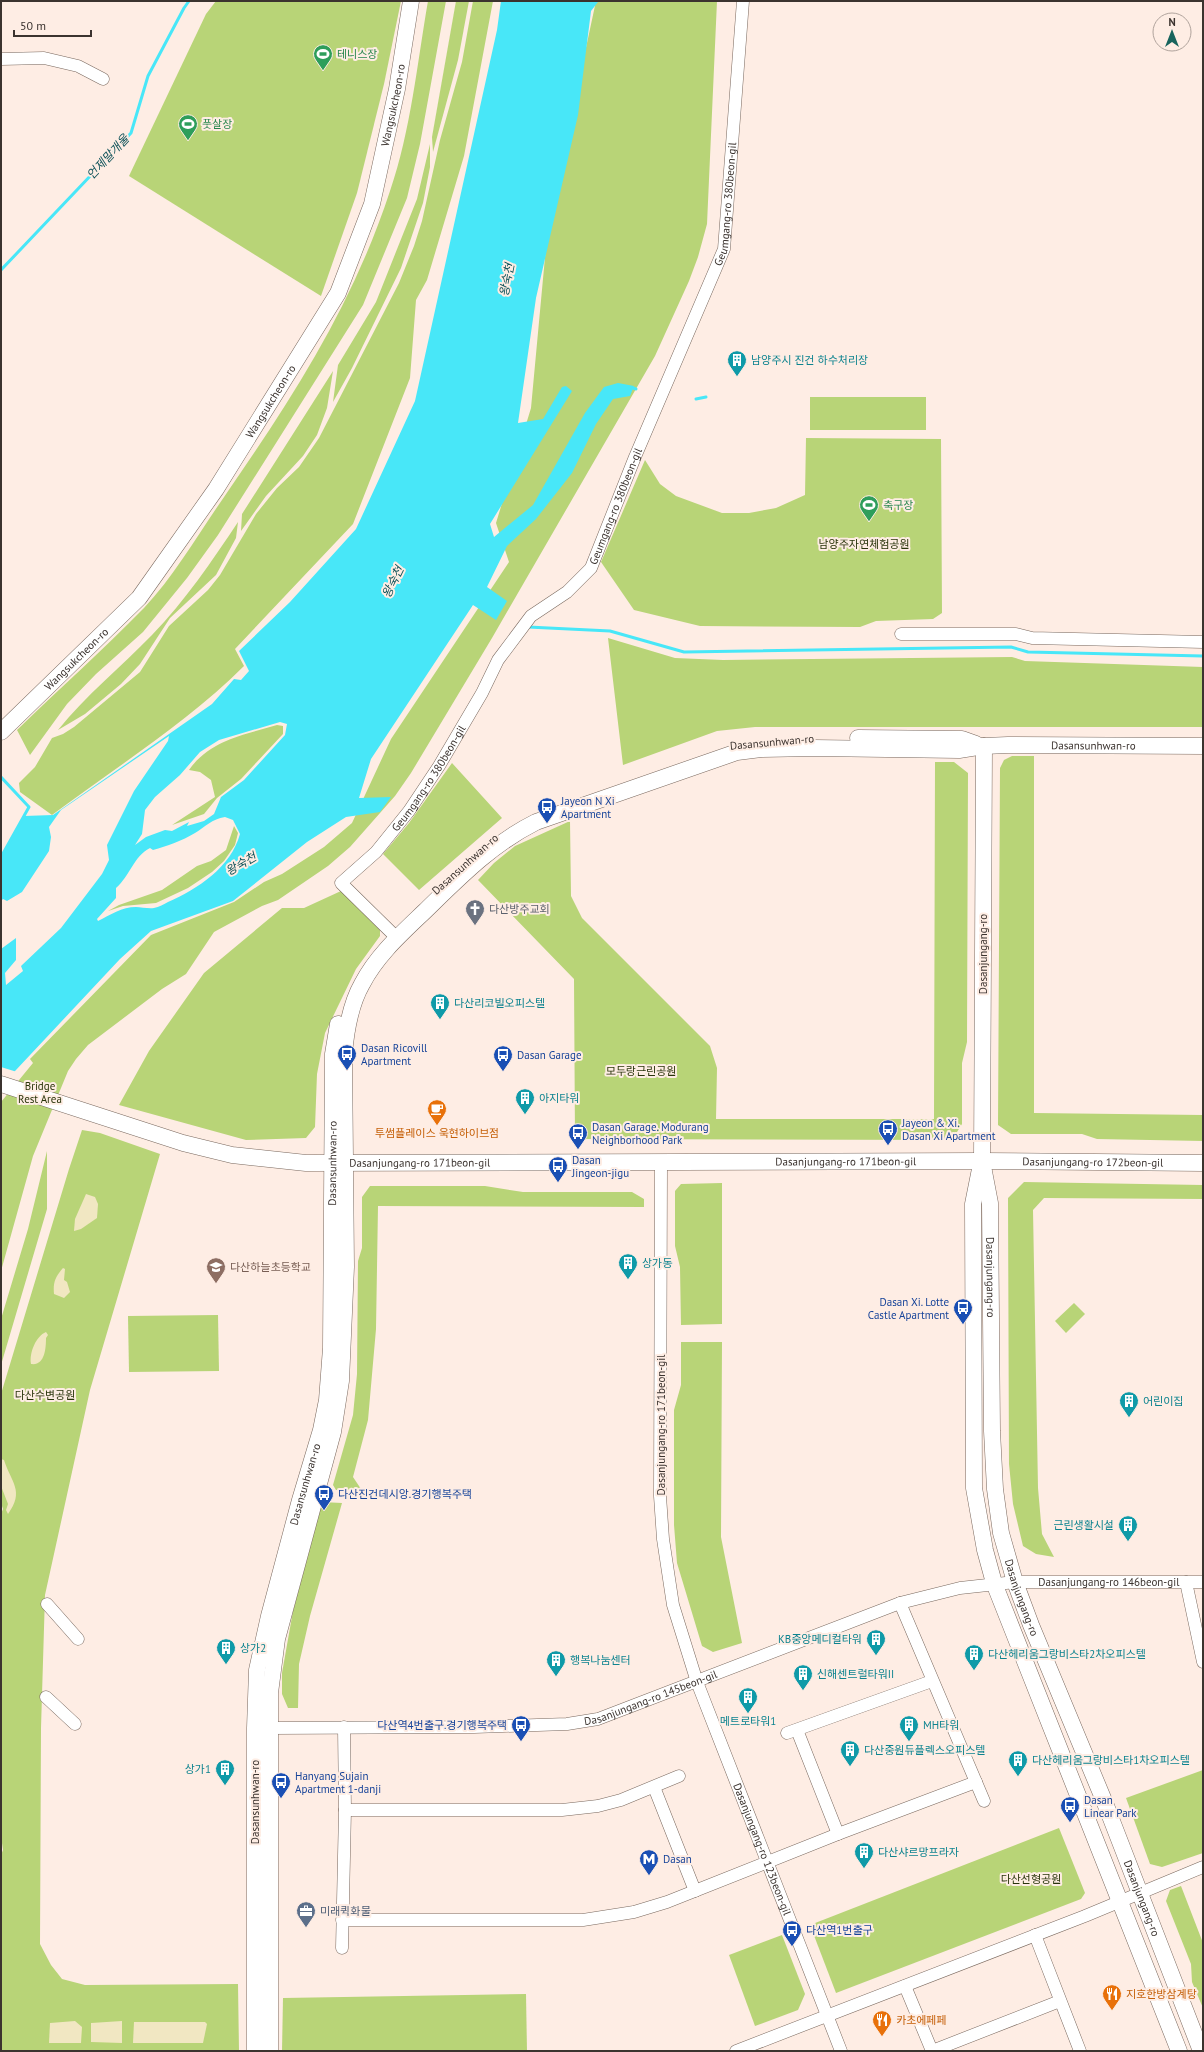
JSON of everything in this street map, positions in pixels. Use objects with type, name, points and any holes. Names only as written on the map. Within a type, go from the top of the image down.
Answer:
[{"type":"street","name":"Wangsukcheon-ro","points":[[1,732],[139,598],[216,489],[338,293],[372,204],[397,89],[411,1]]},
{"type":"street","name":"Geumgang-ro 380beon-gil","points":[[394,936],[340,883],[376,852],[409,811],[439,766],[474,706],[498,660],[531,616],[567,592],[591,568],[724,249],[742,1]]},
{"type":"street","points":[[1,59],[44,58],[78,66],[103,80]]},
{"type":"street","points":[[901,634],[1016,634],[1032,638],[1203,642]]},
{"type":"street","name":"Dasansunhwan-ro","points":[[255,2051],[255,1728],[257,1670],[269,1616],[300,1500],[321,1430],[327,1400],[331,1348],[344,1054],[348,1023],[361,985],[394,936],[466,860],[495,835],[512,823],[567,800],[718,747],[753,742],[836,737],[962,739],[984,746],[1203,746]]},
{"type":"street","name":"Dasanjungang-ro","points":[[984,746],[982,1161],[990,1203],[992,1431],[995,1489],[1001,1533],[1015,1582],[1140,1892],[1201,2051]]},
{"type":"street","name":"Dasanjungang-ro 171beon-gil","points":[[1,1084],[159,1136],[232,1155],[306,1163],[662,1164],[982,1161]]},
{"type":"street","name":"Dasanjungang-ro","points":[[982,1161],[973,1204],[974,1488],[985,1550],[994,1583],[1179,2051]]},
{"type":"street","name":"Dasanjungang-ro 172beon-gil","points":[[982,1161],[1203,1163]]},
{"type":"street","name":"Dasansunhwan-ro","points":[[270,2051],[270,1694],[277,1640],[338,1409],[344,1325],[339,1163]]},
{"type":"street","name":"Dasanjungang-ro 171beon-gil","points":[[662,1164],[660,1496],[663,1539],[674,1605],[697,1682]]},
{"type":"street","name":"Dasanjungang-ro 146beon-gil","points":[[1015,1582],[1203,1582]]},
{"type":"street","name":"Dasanjungang-ro 145beon-gil","points":[[271,1728],[452,1728],[567,1724],[598,1719],[900,1603],[960,1588],[994,1583],[1015,1582]]},
{"type":"street","points":[[1186,1582],[1203,1662]]},
{"type":"street","points":[[900,1603],[984,1801]]},
{"type":"street","points":[[47,1604],[78,1639]]},
{"type":"street","points":[[838,1834],[792,1731],[932,1681]]},
{"type":"street","name":"Dasanjungang-ro 123beon-gil","points":[[697,1682],[841,2051]]},
{"type":"street","points":[[46,1697],[75,1724]]},
{"type":"street","points":[[342,1948],[345,1810],[344,1727]]},
{"type":"street","points":[[345,1810],[562,1810],[598,1806],[621,1800],[679,1776]]},
{"type":"street","points":[[342,1920],[583,1920],[634,1912],[667,1902],[838,1834],[976,1782]]},
{"type":"street","points":[[654,1787],[695,1891]]},
{"type":"street","points":[[736,2051],[1035,1935],[1203,1867]]},
{"type":"street","points":[[1035,1935],[1080,2051]]},
{"type":"street","points":[[905,1986],[932,2051],[1060,2001]]},
{"type":"green space","points":[[216,1],[401,1],[384,84],[357,193],[321,296],[129,176],[206,14]]},
{"type":"green space","points":[[428,1],[446,1],[420,144],[407,198],[363,305],[218,535],[187,578],[143,632],[96,674],[67,704],[30,755],[17,730],[128,624],[155,596],[185,556],[272,426],[318,352],[357,274],[375,233],[390,191],[403,144],[413,97]]},
{"type":"green space","points":[[456,1],[469,1],[458,60],[433,152],[432,137]]},
{"type":"green space","points":[[473,1],[493,1],[464,156],[427,280],[416,300],[410,378],[353,524],[235,649],[244,666],[199,707],[175,726],[52,815],[20,792],[19,783],[35,767],[52,738],[63,734],[74,727],[140,672],[169,626],[208,590],[220,575],[256,514],[277,488],[299,467],[319,438],[399,283],[414,246],[422,221],[440,140],[462,62]]},
{"type":"green space","name":"Bridge Rest Area","points":[[596,1],[717,1],[707,224],[698,257],[689,281],[655,356],[492,638],[411,773],[395,796],[350,847],[328,866],[278,900],[262,906],[214,932],[186,974],[162,989],[88,1045],[76,1059],[68,1071],[33,1156],[1,1271],[1,1102],[33,1063],[30,1059],[151,935],[234,902],[264,882],[282,874],[324,847],[352,823],[391,739],[509,562],[496,523],[531,408],[548,225]]},
{"type":"green space","points":[[430,144],[430,167],[423,203],[401,268],[352,368],[333,402],[338,365],[376,302],[417,199]]},
{"type":"green space","points":[[333,371],[327,408],[317,435],[303,456],[266,496],[241,531],[242,514]]},
{"type":"green space","points":[[810,397],[926,397],[926,430],[810,430]]},
{"type":"green space","name":"남양주자연체험공원","points":[[806,438],[941,439],[942,613],[933,619],[876,621],[860,627],[700,626],[634,610],[601,562],[645,460],[660,484],[676,496],[722,513],[749,513],[776,508],[805,495]]},
{"type":"green space","points":[[238,522],[236,538],[216,575],[170,618],[140,664],[121,684],[85,714],[58,730],[80,705],[164,622],[198,580]]},
{"type":"green space","points":[[608,638],[675,658],[723,660],[1012,657],[1025,661],[1203,667],[1203,727],[755,727],[717,731],[623,765]]},
{"type":"green space","points":[[277,725],[283,726],[283,734],[241,779],[217,798],[204,814],[172,825],[215,797],[211,780],[200,772],[189,770],[197,760],[217,745],[228,740]]},
{"type":"green space","points":[[1012,756],[1034,756],[1034,1113],[1203,1115],[1203,1141],[1097,1139],[1082,1134],[1011,1134],[998,1125],[1000,768],[1004,760]]},
{"type":"green space","name":"모두랑근린공원","points":[[935,762],[954,762],[968,773],[967,1042],[962,1063],[962,1124],[952,1140],[575,1139],[574,979],[478,880],[494,863],[515,846],[570,821],[571,896],[582,918],[710,1046],[717,1068],[716,1119],[934,1119]]},
{"type":"green space","points":[[452,763],[502,818],[419,890],[383,854],[409,823]]},
{"type":"green space","points":[[234,826],[238,833],[235,845],[224,861],[212,872],[188,888],[156,903],[123,906],[108,911],[119,905],[162,890],[197,866],[211,861],[226,850]]},
{"type":"green space","points":[[341,891],[380,930],[380,936],[356,969],[325,1033],[317,1074],[315,1127],[306,1138],[246,1140],[119,1105],[149,1051],[204,973],[282,908],[304,908]]},
{"type":"green space","name":"다산수변공원","points":[[82,1130],[100,1133],[160,1154],[90,1390],[45,1595],[41,1728],[40,1944],[51,1965],[62,1979],[85,1985],[238,1984],[239,2051],[1,2051],[1,1855],[3,1850],[1,1836],[1,1514],[3,1509],[1,1503],[1,1394]]},
{"type":"green space","points":[[47,1151],[47,1209],[1,1365],[1,1319],[28,1229]]},
{"type":"green space","points":[[1024,1182],[1203,1185],[1203,1199],[1044,1198],[1033,1210],[1038,1488],[1042,1534],[1054,1557],[1036,1554],[1023,1546],[1013,1504],[1009,1464],[1008,1198]]},
{"type":"green space","points":[[722,1183],[722,1324],[681,1325],[680,1267],[675,1246],[675,1191],[681,1184]]},
{"type":"green space","points":[[370,1186],[485,1186],[523,1192],[632,1192],[644,1199],[644,1207],[378,1206],[376,1329],[368,1420],[353,1477],[361,1489],[336,1490],[333,1485],[353,1415],[357,1374],[358,1261],[362,1248],[362,1197]]},
{"type":"green space","points":[[1074,1303],[1085,1314],[1066,1333],[1055,1321]]},
{"type":"green space","points":[[218,1315],[219,1371],[129,1372],[128,1316]]},
{"type":"green space","points":[[681,1342],[722,1342],[721,1537],[742,1643],[713,1652],[702,1646],[677,1563],[674,1525],[674,1410],[681,1385]]},
{"type":"green space","points":[[322,1502],[342,1503],[310,1616],[299,1664],[298,1708],[288,1708],[282,1694],[282,1673],[293,1611]]},
{"type":"green space","points":[[1203,1770],[1203,1853],[1162,1867],[1150,1864],[1126,1798]]},
{"type":"green space","name":"다산선형공원","points":[[1059,1828],[1085,1893],[1081,1899],[836,1993],[810,1925]]},
{"type":"green space","points":[[1181,1886],[1203,1943],[1203,2008],[1192,1982],[1191,1964],[1166,1901],[1170,1890]]},
{"type":"green space","points":[[782,1935],[805,1994],[798,2010],[755,2026],[729,1955]]},
{"type":"green space","points":[[526,1994],[527,2051],[282,2051],[283,1998]]},
{"type":"sand","points":[[86,1194],[95,1197],[98,1204],[97,1218],[81,1229],[74,1231],[75,1219]]},
{"type":"sand","points":[[63,1268],[65,1269],[64,1280],[67,1282],[70,1292],[64,1298],[54,1294],[55,1280]]},
{"type":"sand","points":[[46,1332],[48,1335],[46,1338],[44,1356],[36,1364],[31,1364],[31,1355],[34,1345],[39,1337]]},
{"type":"sand","points":[[1,1459],[4,1460],[13,1481],[16,1493],[16,1499],[8,1514],[6,1510],[8,1504],[1,1486]]},
{"type":"sand","points":[[75,2021],[82,2027],[81,2043],[49,2043],[50,2023]]},
{"type":"sand","points":[[122,2021],[122,2043],[91,2042],[91,2023]]},
{"type":"sand","points":[[134,2022],[205,2022],[207,2024],[203,2043],[133,2043]]},
{"type":"water","name":"왕숙천","points":[[501,1],[598,2],[591,11],[578,115],[536,298],[518,423],[543,419],[562,387],[566,386],[572,391],[490,524],[494,537],[533,505],[585,413],[604,387],[618,383],[634,386],[630,396],[613,399],[596,424],[572,473],[536,519],[507,546],[487,587],[507,601],[496,620],[473,605],[371,759],[359,798],[391,797],[380,812],[346,817],[307,842],[233,901],[151,931],[120,959],[1,1086],[1,949],[16,938],[16,960],[5,973],[6,985],[23,971],[21,966],[61,928],[102,874],[109,860],[107,845],[134,791],[168,741],[169,736],[61,810],[49,827],[51,837],[49,851],[22,892],[7,901],[3,899],[1,901],[1,857],[24,816],[53,815],[212,704],[234,679],[241,680],[249,671],[239,651],[290,602],[356,529],[415,401],[497,30]],"holes":[[[280,722],[287,724],[285,735],[244,780],[221,797],[214,814],[204,821],[187,826],[189,822],[172,831],[165,830],[146,837],[135,845],[142,834],[145,810],[155,797],[180,775],[200,752],[219,740]],[[225,817],[233,820],[240,834],[236,846],[229,857],[212,876],[191,891],[156,908],[126,908],[98,921],[97,919],[116,898],[116,888],[125,878],[139,856],[150,848],[153,850],[180,841],[212,821]]]},
{"type":"pier","points":[[1,1067],[17,1072],[1,1088]]},
{"type":"waterway","name":"언제말개울","points":[[1,270],[131,133],[148,76],[189,1]]},
{"type":"waterway","points":[[696,399],[706,397]]},
{"type":"waterway","points":[[528,627],[610,631],[684,652],[1011,647],[1028,652],[1203,656]]},
{"type":"waterway","points":[[1,777],[29,807],[1,857]]},
{"type":"place","name":"테니스장","points":[[323,71]]},
{"type":"place","name":"풋살장","points":[[188,141]]},
{"type":"place","name":"남양주시 진건 하수처리장","points":[[737,377]]},
{"type":"place","name":"축구장","points":[[869,522]]},
{"type":"place","name":"Jayeon N Xi Apartment","points":[[547,824]]},
{"type":"place","name":"다산방주교회","points":[[475,926]]},
{"type":"place","name":"다산리코빌오피스텔","points":[[440,1020]]},
{"type":"place","name":"Dasan Ricovill Apartment","points":[[347,1071]]},
{"type":"place","name":"Dasan Garage","points":[[503,1072]]},
{"type":"place","name":"아지타워","points":[[525,1115]]},
{"type":"place","name":"투썸플레이스 욱현하이브점","points":[[437,1126]]},
{"type":"place","name":"Jayeon & Xi. Dasan Xi Apartment","points":[[888,1146]]},
{"type":"place","name":"Dasan Garage. Modurang Neighborhood Park","points":[[578,1150]]},
{"type":"place","name":"Dasan Jingeon-jigu","points":[[558,1183]]},
{"type":"place","name":"상가동","points":[[628,1280]]},
{"type":"place","name":"다산하늘초등학교","points":[[216,1284]]},
{"type":"place","name":"Dasan Xi. Lotte Castle Apartment","points":[[963,1325]]},
{"type":"place","name":"어린이집","points":[[1129,1418]]},
{"type":"place","name":"다산진건데시앙.경기행복주택","points":[[324,1511]]},
{"type":"place","name":"근린생활시설","points":[[1128,1542]]},
{"type":"place","name":"KB중앙메디컬타워","points":[[876,1656]]},
{"type":"place","name":"상가2","points":[[226,1665]]},
{"type":"place","name":"다산헤리움그랑비스타2차오피스텔","points":[[974,1671]]},
{"type":"place","name":"행복나눔센터","points":[[556,1677]]},
{"type":"place","name":"신해센트럴타워II","points":[[803,1691]]},
{"type":"place","name":"메트로타워1","points":[[748,1714]]},
{"type":"place","name":"다산역4번출구.경기행복주택","points":[[521,1742]]},
{"type":"place","name":"MH타워","points":[[909,1742]]},
{"type":"place","name":"다산중원듀플렉스오피스텔","points":[[850,1767]]},
{"type":"place","name":"다산헤리움그랑비스타1차오피스텔","points":[[1018,1777]]},
{"type":"place","name":"상가1","points":[[225,1786]]},
{"type":"place","name":"Hanyang Sujain Apartment 1-danji","points":[[281,1799]]},
{"type":"place","name":"Dasan Linear Park","points":[[1070,1823]]},
{"type":"place","name":"다산샤르망프라자","points":[[864,1869]]},
{"type":"place","name":"Dasan","points":[[649,1876]]},
{"type":"place","name":"미래퀵화물","points":[[306,1928]]},
{"type":"place","name":"다산역1번출구","points":[[792,1947]]},
{"type":"place","name":"지호한방삼계탕","points":[[1112,2011]]},
{"type":"place","name":"카초에페페","points":[[882,2037]]}]
